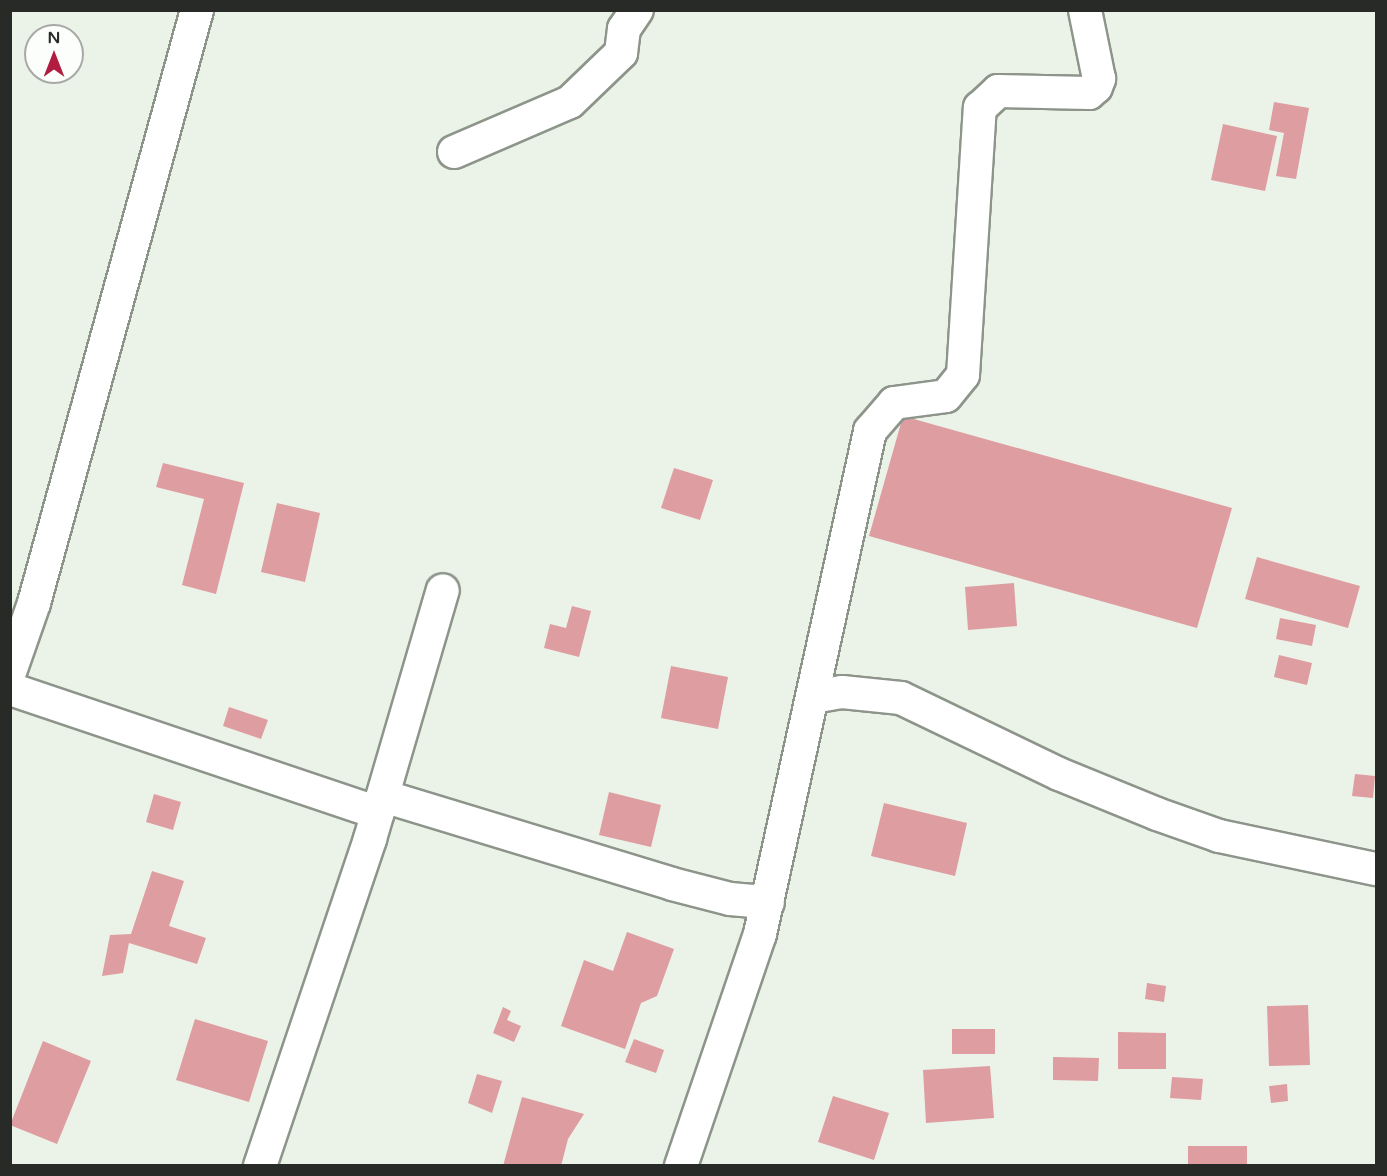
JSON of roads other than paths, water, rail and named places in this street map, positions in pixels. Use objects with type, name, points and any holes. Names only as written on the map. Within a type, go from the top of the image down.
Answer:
[{"type":"street","points":[[10,672],[34,603],[197,10]]},
{"type":"street","points":[[454,152],[570,102],[621,53],[624,28],[637,10]]},
{"type":"street","points":[[681,1166],[768,902],[870,431],[894,403],[946,396],[963,375],[980,108],[998,91],[1089,93],[1096,87],[1099,79],[1085,10]]},
{"type":"street","points":[[260,1166],[380,805],[443,590]]},
{"type":"street","points":[[10,689],[380,805],[672,884],[768,902]]},
{"type":"street","points":[[813,698],[842,692],[901,698],[1059,774],[1167,818],[1219,836],[1377,869]]}]
